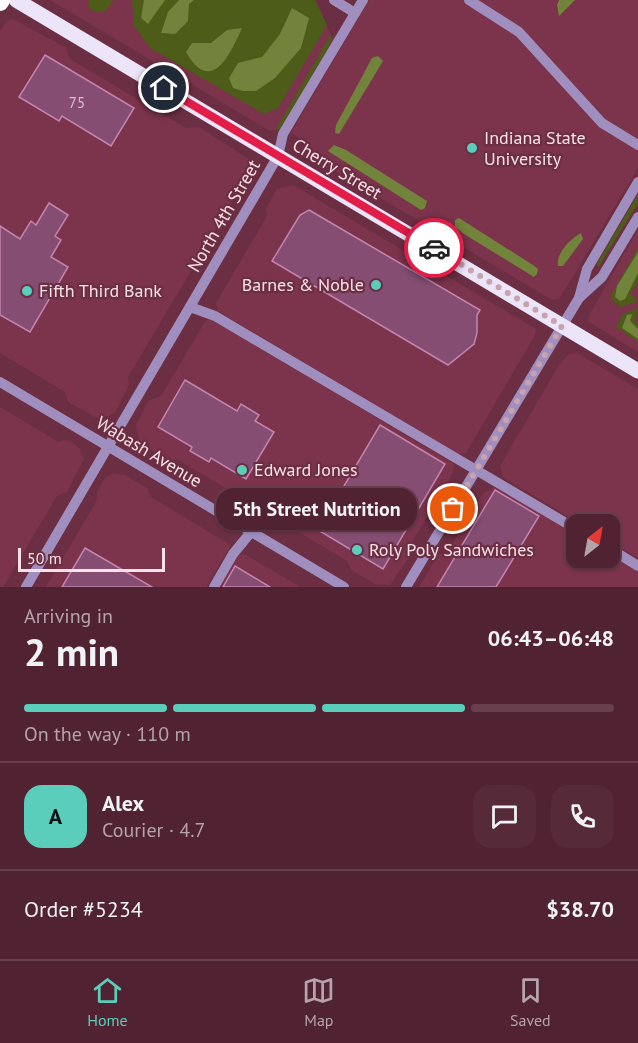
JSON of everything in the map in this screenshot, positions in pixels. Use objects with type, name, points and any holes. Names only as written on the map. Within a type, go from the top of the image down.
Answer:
[{"type":"main road","name":"Cherry Street","points":[[16,0],[638,371]]},
{"type":"street","points":[[334,0],[355,13]]},
{"type":"street","name":"North 4th Street","points":[[26,587],[278,156],[283,134],[363,0]]},
{"type":"street","points":[[469,0],[519,32],[602,123],[638,145]]},
{"type":"street","points":[[406,587],[579,298],[587,269],[638,182]]},
{"type":"street","points":[[579,298],[602,277],[638,217]]},
{"type":"street","points":[[190,308],[215,316],[566,523]]},
{"type":"street","name":"Wabash Avenue","points":[[0,382],[344,587]]},
{"type":"street","points":[[214,587],[233,555],[251,532]]},
{"type":"street","points":[[620,555],[638,566]]},
{"type":"shaded area","points":[[50,0],[316,0],[333,40],[281,129],[270,131]]},
{"type":"shaded area","name":"Indiana State University","points":[[369,0],[638,0],[638,168],[560,298],[552,300],[308,155],[305,150],[307,142],[291,133]]},
{"type":"shaded area","points":[[13,19],[66,48],[70,59],[186,128],[199,127],[255,163],[128,377],[129,385],[115,413],[103,418],[95,417],[68,402],[65,392],[0,353],[0,31],[7,21]]},
{"type":"shaded area","points":[[293,185],[536,329],[535,335],[466,453],[458,454],[218,311],[216,303],[267,216],[266,208],[277,189]]},
{"type":"shaded area","points":[[638,230],[638,352],[589,322],[588,317]]},
{"type":"shaded area","points":[[211,319],[454,464],[453,473],[412,542],[412,553],[390,585],[375,584],[351,570],[347,561],[177,459],[168,461],[140,443],[136,426],[148,401],[161,396],[206,320]]},
{"type":"shaded area","points":[[577,353],[638,389],[638,558],[620,547],[620,514],[566,515],[503,477],[500,466],[559,365],[569,354]]},
{"type":"shaded area","points":[[0,407],[59,442],[64,440],[72,442],[80,449],[84,459],[67,492],[57,496],[3,587],[0,587]]},
{"type":"shaded area","points":[[113,473],[125,475],[147,488],[151,497],[229,544],[230,547],[206,587],[46,587],[97,500],[97,492],[105,478]]},
{"type":"shaded area","points":[[494,487],[566,529],[566,568],[620,568],[620,561],[638,572],[638,587],[419,587],[438,555],[447,553],[483,493]]},
{"type":"shaded area","points":[[243,554],[301,587],[220,587],[238,556]]},
{"type":"green space","points":[[89,0],[114,0],[104,12],[93,11],[88,6]]},
{"type":"green space","points":[[132,0],[315,0],[327,25],[278,108],[264,114],[150,48],[134,26]]},
{"type":"green space","points":[[144,0],[165,0],[148,24],[141,18]]},
{"type":"green space","points":[[179,0],[194,0],[189,4],[188,21],[175,34],[161,33],[168,12]]},
{"type":"green space","points":[[559,0],[575,0],[559,16],[557,5]]},
{"type":"green space","points":[[292,8],[309,18],[301,48],[275,78],[256,91],[233,88],[229,78],[238,63],[262,57],[280,34]]},
{"type":"green space","points":[[242,28],[226,59],[212,71],[204,71],[195,65],[186,52],[192,43],[211,43],[227,30]]},
{"type":"green space","points":[[331,34],[327,50],[280,129],[276,129]]},
{"type":"green space","points":[[378,56],[383,61],[339,134],[335,133],[336,125],[372,58]]},
{"type":"green space","points":[[334,145],[346,150],[427,201],[425,208],[421,210],[328,151]]},
{"type":"green space","points":[[638,194],[638,203],[598,268],[597,263]]},
{"type":"green space","points":[[459,218],[533,265],[538,269],[537,274],[534,277],[464,234],[455,227],[455,220]]},
{"type":"green space","points":[[581,233],[583,239],[563,266],[558,266],[559,256],[565,247]]},
{"type":"green space","points":[[638,248],[638,281],[630,294],[638,301],[621,307],[611,300],[611,295]]},
{"type":"green space","points":[[638,252],[638,273],[625,299],[620,301],[615,297],[617,286]]},
{"type":"green space","points":[[638,308],[635,323],[638,325],[638,342],[616,327],[623,314]]},
{"type":"green space","points":[[632,314],[630,321],[638,329],[638,339],[622,328],[627,315]]},
{"type":"building","points":[[45,55],[134,108],[111,146],[62,116],[59,121],[19,97]]},
{"type":"building","name":"Fifth Third Bank","points":[[49,203],[68,215],[55,236],[61,240],[51,257],[68,267],[30,332],[0,315],[0,226],[20,239],[31,221],[36,225]]},
{"type":"building","name":"Barnes & Noble","points":[[309,210],[480,310],[477,315],[477,333],[474,344],[448,365],[272,261],[300,215]]},
{"type":"building","points":[[185,380],[237,411],[241,404],[259,415],[255,421],[274,432],[246,479],[211,458],[209,462],[190,451],[192,447],[158,427]]},
{"type":"building","points":[[380,425],[445,464],[383,569],[318,530]]},
{"type":"building","points":[[495,490],[539,516],[496,587],[437,587]]},
{"type":"building","points":[[85,548],[152,587],[62,587]]},
{"type":"building","points":[[235,566],[270,587],[223,587]]},
{"type":"way so far","points":[[434,248],[562,326],[453,509]]},
{"type":"place","name":"Indiana State University","points":[[472,148]]},
{"type":"place","name":"Barnes & Noble","points":[[376,285]]},
{"type":"place","name":"Fifth Third Bank","points":[[27,291]]},
{"type":"place","name":"Edward Jones","points":[[242,470]]},
{"type":"place","name":"5th Street Nutrition","points":[[453,509]]},
{"type":"place","name":"Roly Poly Sandwiches","points":[[357,550]]},
{"type":"route","points":[[164,88],[434,248]]}]
